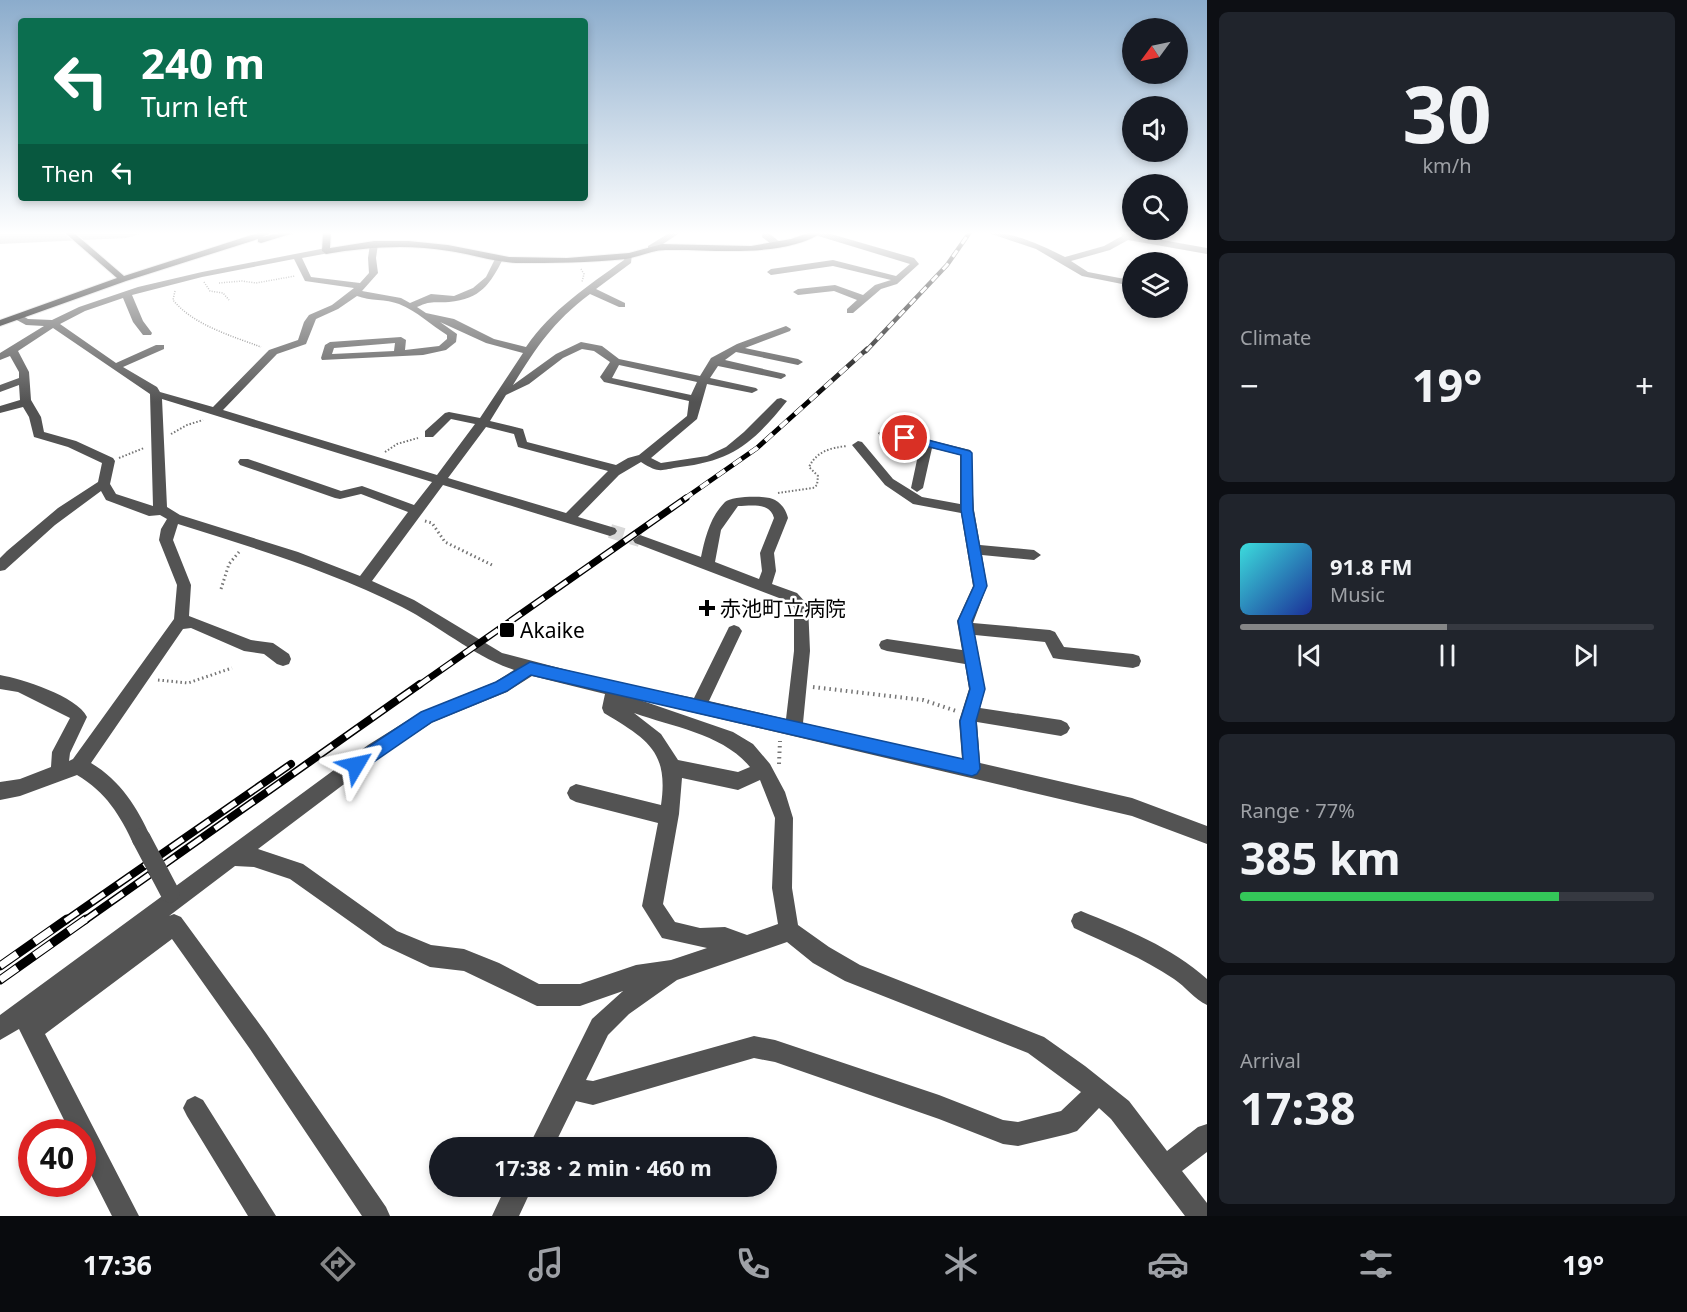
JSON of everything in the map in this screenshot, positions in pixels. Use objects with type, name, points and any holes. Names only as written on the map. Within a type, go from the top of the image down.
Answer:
[{"type":"main road","points":[[0,323],[91,289]]},
{"type":"street","points":[[0,357],[13,351],[52,323],[83,308],[149,289]]},
{"type":"street","points":[[216,411],[262,360],[273,352],[302,342],[309,321],[357,289],[368,297],[401,302],[431,318],[452,321],[490,341],[528,351]]},
{"type":"street","points":[[411,306],[431,297],[439,300],[466,296],[478,289]]},
{"type":"street","points":[[798,292],[818,289]]},
{"type":"street","points":[[833,289],[864,299]]},
{"type":"street","points":[[850,311],[876,289]]},
{"type":"street","points":[[363,583],[420,516],[442,478],[483,422],[541,333],[563,310],[590,290],[622,305]]},
{"type":"street","points":[[127,295],[138,322],[147,333]]},
{"type":"street","points":[[0,791],[25,787],[79,765],[179,624],[184,585],[166,540],[169,514],[159,504],[156,394],[153,389],[115,367],[52,323],[26,322],[18,317]]},
{"type":"street","points":[[399,354],[401,340],[330,345],[326,358],[399,354],[437,350],[452,340],[452,334],[431,318]]},
{"type":"street","points":[[570,517],[618,470],[632,461],[643,458],[693,417],[694,399],[715,360],[735,349],[786,329]]},
{"type":"street","points":[[501,393],[517,389],[535,377],[567,349],[579,345],[595,347],[616,361],[752,390]]},
{"type":"street","points":[[115,367],[160,347]]},
{"type":"street","points":[[735,349],[798,362]]},
{"type":"street","points":[[13,351],[25,379],[26,402],[35,417],[38,434],[72,444],[109,461],[104,484],[111,497],[293,556],[363,583],[409,604],[497,658],[610,690],[699,706],[1132,807],[1207,835]]},
{"type":"street","points":[[715,360],[781,376]]},
{"type":"street","points":[[616,361],[605,377],[608,380],[694,399]]},
{"type":"street","points":[[0,389],[25,379]]},
{"type":"street","points":[[156,394],[442,478],[610,531]]},
{"type":"street","points":[[643,458],[660,468],[672,463],[711,459],[737,446],[781,401]]},
{"type":"street","points":[[0,410],[26,402]]},
{"type":"street","points":[[429,434],[449,415],[519,432],[522,444],[618,470]]},
{"type":"street","points":[[884,433],[966,453],[967,510],[980,586],[965,621],[977,689],[968,721],[972,769]]},
{"type":"street","points":[[917,488],[927,443]]},
{"type":"street","points":[[858,445],[889,482],[918,501],[967,510]]},
{"type":"street","points":[[244,462],[340,495],[362,490],[420,516]]},
{"type":"street","points":[[0,566],[35,533],[76,500],[104,484]]},
{"type":"street","points":[[707,565],[714,530],[729,506],[735,502],[771,504],[779,510],[781,518],[767,553],[769,571],[764,587]]},
{"type":"street","points":[[640,540],[792,597],[801,605],[802,651],[798,687],[787,726]]},
{"type":"street","points":[[974,549],[1034,555]]},
{"type":"street","points":[[179,624],[192,622],[249,646],[267,648],[284,659]]},
{"type":"street","points":[[966,628],[1050,636],[1059,653],[1132,661]]},
{"type":"street","points":[[699,706],[734,631]]},
{"type":"street","points":[[887,645],[971,658]]},
{"type":"street","points":[[27,1022],[172,896],[232,856],[374,751],[427,717],[501,687],[530,669]]},
{"type":"street","points":[[0,682],[21,686],[74,711],[79,717],[61,752],[60,771]]},
{"type":"street","points":[[610,690],[610,708],[640,726],[654,738],[671,766],[668,816],[652,906],[669,931],[700,938],[725,937],[746,945]]},
{"type":"street","points":[[610,690],[639,708],[727,737],[771,769],[784,818],[782,888],[789,931],[821,956],[853,973],[1036,1045],[1120,1110],[1201,1216]]},
{"type":"street","points":[[970,714],[1061,728]]},
{"type":"street","points":[[79,765],[97,776],[119,795],[172,896]]},
{"type":"street","points":[[671,766],[738,781],[771,769]]},
{"type":"street","points":[[576,793],[668,816]]},
{"type":"street","points":[[232,856],[254,857],[296,871],[390,938],[430,956],[464,960],[491,970],[537,995],[580,995],[636,976],[671,971],[789,931]]},
{"type":"street","points":[[1081,921],[1137,946],[1183,972],[1207,994]]},
{"type":"street","points":[[0,1029],[27,1022],[174,924],[258,1041],[377,1216]]},
{"type":"street","points":[[545,1137],[600,1027],[621,1006],[671,971]]},
{"type":"street","points":[[27,1022],[126,1216]]},
{"type":"street","points":[[569,1088],[593,1093],[754,1047],[775,1051],[928,1103],[1003,1132],[1018,1134],[1068,1122],[1098,1092]]},
{"type":"street","points":[[195,1108],[263,1216]]},
{"type":"street","points":[[1166,1168],[1207,1136]]},
{"type":"street","points":[[505,1216],[514,1197]]},
{"type":"path","points":[[174,289],[175,305],[217,329],[273,352]]},
{"type":"path","points":[[208,289],[223,293],[229,300]]},
{"type":"path","points":[[109,461],[156,443],[216,411]]},
{"type":"path","points":[[373,458],[397,444],[429,434]]},
{"type":"path","points":[[771,504],[778,493],[813,488],[817,485],[818,476],[809,467],[819,452],[826,448],[858,445]]},
{"type":"path","points":[[420,516],[432,523],[445,542],[492,565]]},
{"type":"path","points":[[221,589],[229,564],[240,550]]},
{"type":"path","points":[[142,674],[160,681],[188,683],[232,668]]},
{"type":"path","points":[[798,687],[923,700],[970,714]]},
{"type":"path","points":[[771,769],[787,726]]},
{"type":"tunnel","points":[[610,531],[640,540]]},
{"type":"railway","points":[[866,351],[925,289]]},
{"type":"railway","points":[[684,499],[757,448],[867,349]]},
{"type":"railway","points":[[418,686],[686,498]]},
{"type":"railway","points":[[84,921],[420,684]]},
{"type":"railway","points":[[65,921],[291,764]]},
{"type":"railway","points":[[0,966],[67,919]]},
{"type":"railway","points":[[0,980],[86,919]]},
{"type":"place","name":"赤池町立病院","points":[[707,608]]},
{"type":"place","name":"Akaike","points":[[507,630]]},
{"type":"route","points":[[356,765],[427,717],[501,687],[530,669],[972,769],[968,721],[977,689],[965,621],[980,586],[967,510],[966,453],[905,438]]}]
